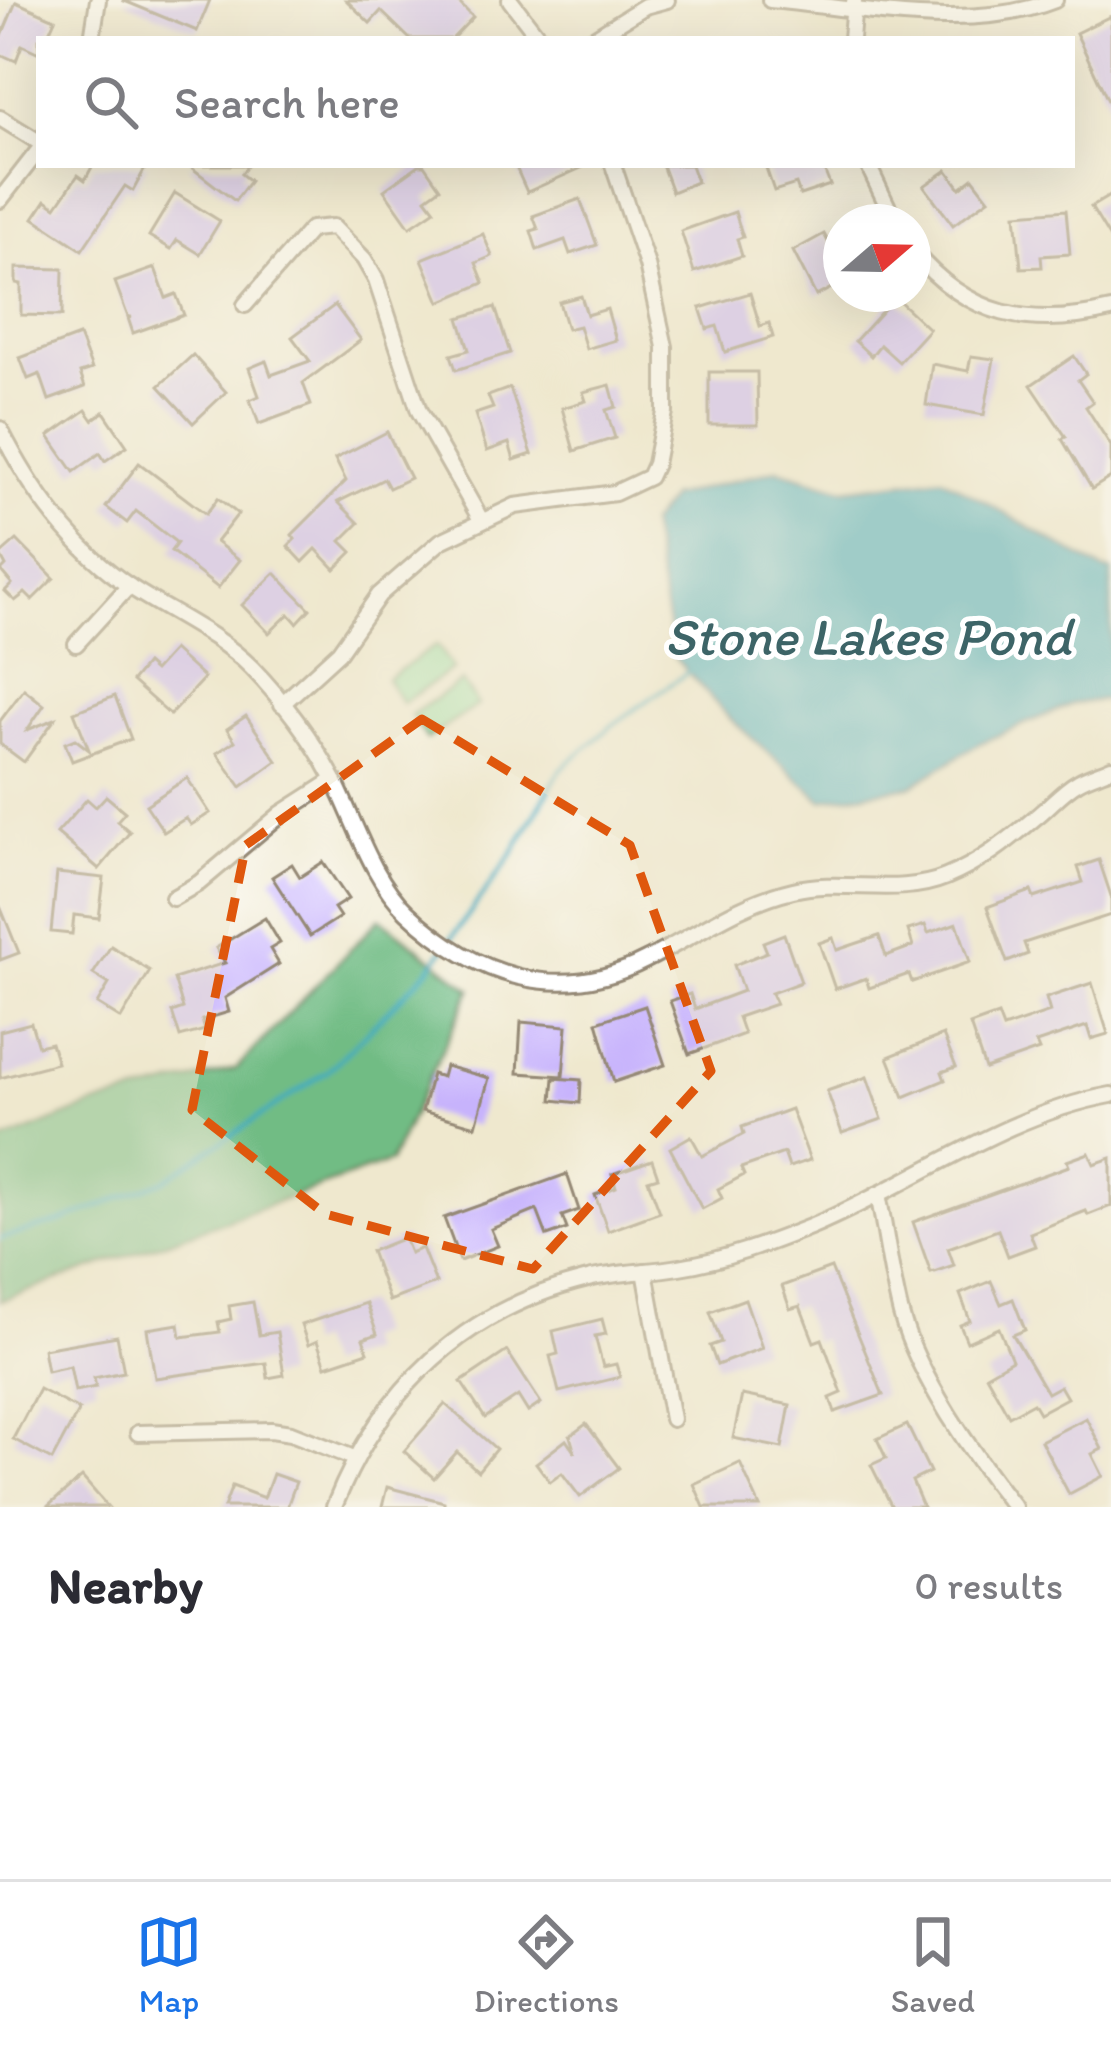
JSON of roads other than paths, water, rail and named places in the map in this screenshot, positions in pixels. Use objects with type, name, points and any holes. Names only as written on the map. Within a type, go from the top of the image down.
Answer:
[{"type":"street","points":[[92,36],[98,0]]},
{"type":"street","points":[[510,0],[538,36]]},
{"type":"street","points":[[597,36],[645,5],[667,0]]},
{"type":"street","points":[[770,0],[854,4],[956,17],[1007,15],[1055,0]]},
{"type":"street","points":[[851,36],[854,4]]},
{"type":"street","points":[[0,118],[36,144]]},
{"type":"street","points":[[0,200],[36,150]]},
{"type":"street","points":[[282,704],[339,652],[379,595],[441,541],[481,520],[542,500],[615,493],[649,476],[665,412],[664,347],[647,265],[614,168]]},
{"type":"street","points":[[869,168],[887,204]]},
{"type":"street","points":[[244,305],[311,229],[333,227],[376,280],[419,411],[481,520]]},
{"type":"street","points":[[931,267],[952,286],[1025,320],[1069,320],[1111,310]]},
{"type":"street","points":[[0,429],[53,518],[83,550],[128,586],[215,638],[251,668],[282,704],[334,780],[398,903],[436,939],[497,974],[566,982],[609,976],[759,899],[816,886],[910,886],[943,879],[993,853],[1075,783],[1111,768]]},
{"type":"street","points":[[76,644],[128,586]]},
{"type":"street","points":[[172,898],[199,883],[281,814],[334,780]]},
{"type":"street","points":[[334,1507],[354,1458],[376,1424],[431,1362],[495,1312],[524,1297],[592,1278],[721,1259],[764,1245],[878,1194],[980,1140],[1111,1094]]},
{"type":"street","points":[[878,1194],[902,1317],[923,1367],[985,1470],[1015,1507]]},
{"type":"street","points":[[645,1271],[673,1418]]},
{"type":"street","points":[[138,1433],[271,1430],[354,1458]]},
{"type":"water","name":"Stone Lakes Pond","points":[[777,469],[843,489],[942,477],[1111,572],[1111,699],[1072,704],[980,743],[911,786],[822,800],[729,718],[674,657],[649,524],[671,497]]},
{"type":"waterway","points":[[0,1239],[60,1222],[163,1181],[328,1071],[430,968],[513,853],[561,769],[688,672]]}]
